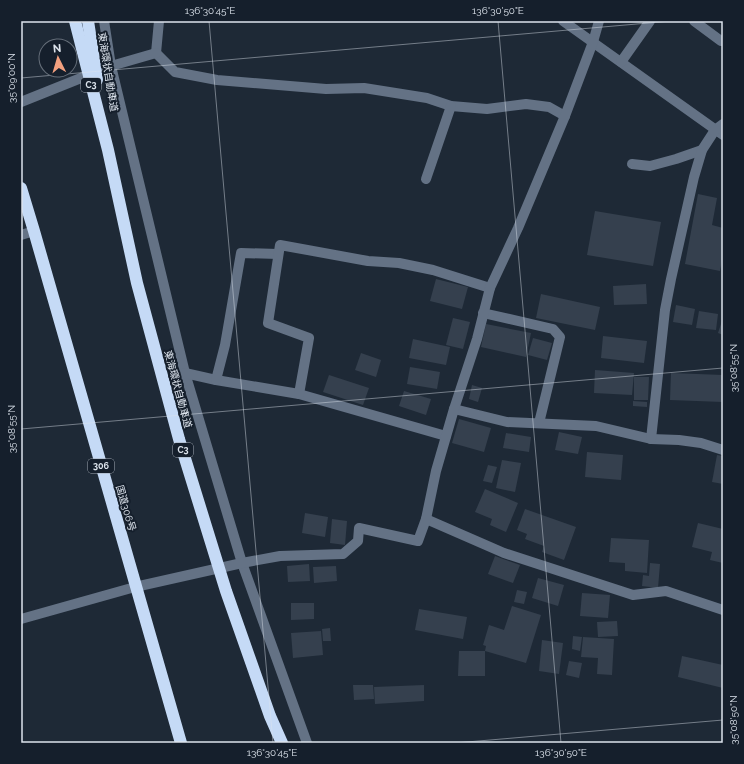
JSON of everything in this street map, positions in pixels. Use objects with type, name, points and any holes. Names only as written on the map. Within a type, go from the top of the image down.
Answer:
[{"type":"highway","name":"東海環状自動車道","points":[[75,21],[108,150],[137,283],[179,439],[226,591],[270,716],[282,743]]},
{"type":"highway","name":"東海環状自動車道","points":[[88,21],[108,150]]},
{"type":"highway","name":"国道306号","points":[[21,188],[180,743]]},
{"type":"street","points":[[104,21],[111,66],[185,373],[242,563],[307,743]]},
{"type":"street","points":[[156,53],[159,21]]},
{"type":"street","points":[[563,21],[720,130],[702,150],[694,177],[671,279],[665,310],[651,439]]},
{"type":"street","points":[[21,619],[136,587],[242,563],[280,556],[343,554],[358,542],[359,528],[418,541],[426,519],[436,471],[490,288],[518,228],[565,116],[593,42],[599,21]]},
{"type":"street","points":[[621,62],[650,21]]},
{"type":"street","points":[[694,21],[721,41]]},
{"type":"street","points":[[21,102],[111,66],[156,53]]},
{"type":"street","points":[[156,53],[175,72],[217,80],[326,89],[364,88],[426,98],[451,106],[487,109],[526,104],[549,107],[565,116]]},
{"type":"street","points":[[426,179],[451,106]]},
{"type":"street","points":[[632,164],[650,166],[702,150]]},
{"type":"street","points":[[21,235],[34,231]]},
{"type":"street","points":[[299,394],[309,338],[268,323],[280,245],[368,261],[399,263],[434,270],[490,288]]},
{"type":"street","points":[[216,380],[226,345],[241,253],[278,254]]},
{"type":"street","points":[[483,313],[553,330],[560,337],[539,423]]},
{"type":"street","points":[[185,373],[216,380],[299,394],[446,436]]},
{"type":"street","points":[[454,409],[507,422],[596,426],[651,439],[701,443],[723,450]]},
{"type":"street","points":[[426,519],[504,553],[633,595],[666,591],[723,610]]},
{"type":"building","points":[[698,194],[717,198],[712,225],[723,228],[723,255],[720,271],[685,264]]},
{"type":"building","points":[[595,211],[661,222],[653,266],[587,255]]},
{"type":"building","points":[[436,279],[468,287],[462,309],[430,301]]},
{"type":"building","points":[[646,284],[647,304],[614,305],[613,286]]},
{"type":"building","points":[[541,294],[600,307],[595,330],[536,318]]},
{"type":"building","points":[[676,305],[695,309],[692,325],[673,322]]},
{"type":"building","points":[[699,311],[718,314],[716,330],[696,328]]},
{"type":"building","points":[[453,318],[470,322],[463,349],[446,345]]},
{"type":"building","points":[[723,318],[723,335],[718,333]]},
{"type":"building","points":[[486,324],[531,333],[526,357],[481,347]]},
{"type":"building","points":[[603,336],[647,341],[644,363],[601,358]]},
{"type":"building","points":[[533,338],[552,343],[547,360],[528,355]]},
{"type":"building","points":[[413,339],[450,347],[446,365],[409,358]]},
{"type":"building","points":[[361,353],[381,360],[376,377],[355,370]]},
{"type":"building","points":[[410,367],[440,372],[437,389],[407,384]]},
{"type":"building","points":[[595,370],[634,373],[632,395],[594,393]]},
{"type":"building","points":[[671,373],[723,375],[723,402],[670,400]]},
{"type":"building","points":[[329,375],[369,388],[363,405],[323,392]]},
{"type":"building","points":[[634,377],[649,377],[648,400],[634,400]]},
{"type":"building","points":[[472,385],[482,388],[478,402],[469,399]]},
{"type":"building","points":[[404,391],[431,399],[426,415],[399,406]]},
{"type":"building","points":[[633,401],[647,402],[647,407],[633,406]]},
{"type":"building","points":[[459,419],[491,428],[484,452],[452,443]]},
{"type":"building","points":[[559,432],[582,437],[578,454],[555,450]]},
{"type":"building","points":[[506,433],[531,437],[529,452],[503,448]]},
{"type":"building","points":[[587,452],[623,455],[621,480],[585,477]]},
{"type":"building","points":[[717,455],[723,456],[723,484],[712,482]]},
{"type":"building","points":[[502,460],[521,463],[515,492],[496,488]]},
{"type":"building","points":[[488,465],[497,467],[492,483],[483,481]]},
{"type":"building","points":[[485,489],[518,503],[506,532],[490,525],[492,519],[475,512]]},
{"type":"building","points":[[525,509],[576,527],[564,560],[542,552],[544,546],[525,539],[527,534],[517,530]]},
{"type":"building","points":[[305,513],[328,517],[325,537],[302,533]]},
{"type":"building","points":[[332,519],[347,521],[345,545],[330,543]]},
{"type":"building","points":[[698,523],[723,529],[723,563],[710,560],[712,552],[692,547]]},
{"type":"building","points":[[611,538],[649,540],[647,573],[625,571],[625,563],[609,562]]},
{"type":"building","points":[[495,556],[520,565],[513,583],[488,574]]},
{"type":"building","points":[[650,563],[660,564],[658,588],[642,586],[643,575],[649,576]]},
{"type":"building","points":[[309,564],[310,581],[288,582],[287,566]]},
{"type":"building","points":[[336,566],[337,581],[314,583],[313,567]]},
{"type":"building","points":[[538,578],[564,585],[558,606],[532,598]]},
{"type":"building","points":[[517,590],[527,592],[524,604],[514,602]]},
{"type":"building","points":[[582,593],[610,595],[608,618],[580,616]]},
{"type":"building","points":[[291,603],[314,603],[314,619],[291,620]]},
{"type":"building","points":[[512,606],[541,615],[526,663],[485,651],[486,646],[483,645],[489,625],[504,630]]},
{"type":"building","points":[[419,609],[467,617],[463,639],[415,630]]},
{"type":"building","points":[[617,621],[618,636],[598,637],[597,622]]},
{"type":"building","points":[[330,628],[331,641],[323,641],[322,629]]},
{"type":"building","points":[[321,631],[323,655],[293,658],[291,633]]},
{"type":"building","points":[[573,636],[582,637],[580,651],[572,649]]},
{"type":"building","points":[[583,637],[614,639],[612,675],[597,674],[598,658],[581,657]]},
{"type":"building","points":[[542,640],[563,643],[559,674],[539,671]]},
{"type":"building","points":[[459,651],[485,651],[485,676],[458,676]]},
{"type":"building","points":[[682,656],[723,665],[723,688],[678,677]]},
{"type":"building","points":[[569,661],[582,663],[579,678],[566,675]]},
{"type":"building","points":[[353,685],[373,685],[374,699],[354,700]]},
{"type":"building","points":[[424,685],[424,701],[375,704],[374,687]]}]
